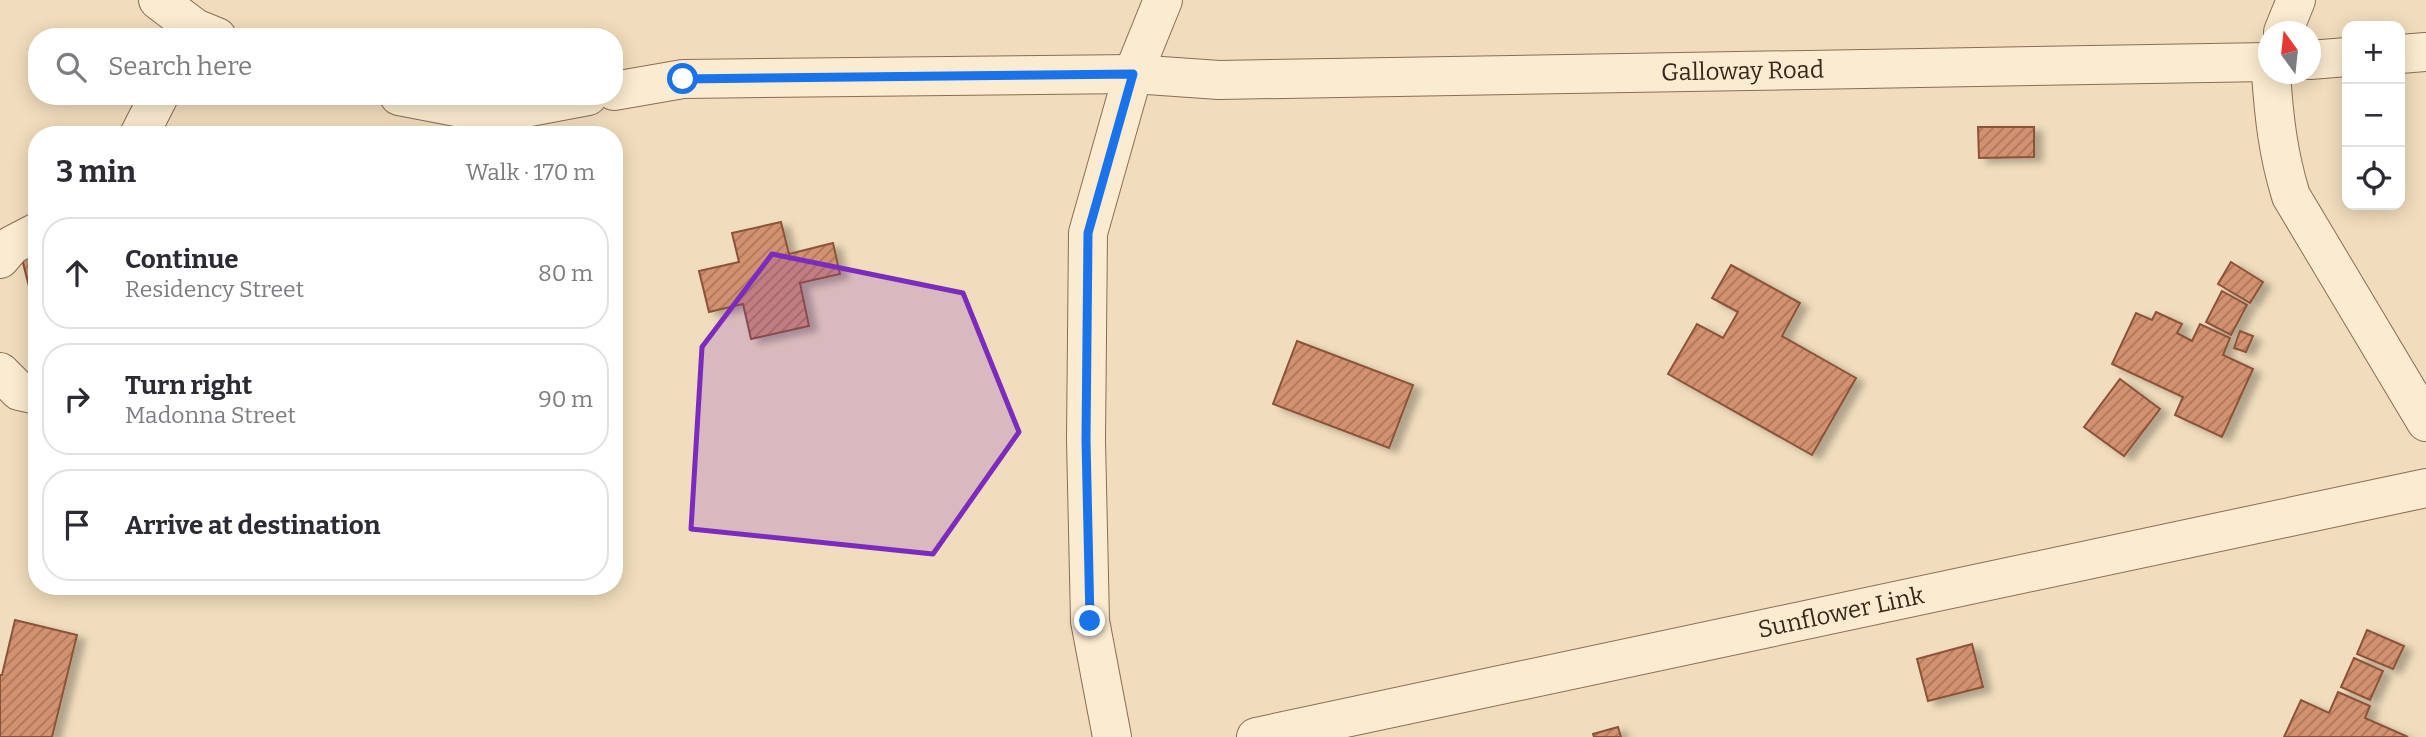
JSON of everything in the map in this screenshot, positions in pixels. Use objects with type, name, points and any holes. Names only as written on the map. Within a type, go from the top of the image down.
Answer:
[{"type":"street","points":[[158,0],[193,28]]},
{"type":"street","points":[[1112,737],[1090,621],[1086,440],[1088,233],[1133,74],[1163,0]]},
{"type":"street","points":[[2287,21],[2296,0]]},
{"type":"street","points":[[2405,54],[2426,52]]},
{"type":"street","points":[[2321,59],[2342,57]]},
{"type":"street","name":"Galloway Road","points":[[623,89],[683,79],[1133,74],[1219,80],[2258,62]]},
{"type":"street","points":[[2272,84],[2279,159],[2291,196],[2426,422]]},
{"type":"street","points":[[144,126],[154,105]]},
{"type":"street","points":[[446,105],[494,114],[541,105]]},
{"type":"street","points":[[0,259],[12,245],[28,237]]},
{"type":"street","points":[[0,372],[19,391],[28,393]]},
{"type":"street","name":"Sunflower Link","points":[[1256,737],[2426,488]]},
{"type":"highlighted area","points":[[772,254],[963,293],[1019,432],[933,554],[691,529],[702,347]]},
{"type":"building","points":[[1978,127],[2034,127],[2034,157],[1979,158]]},
{"type":"building","points":[[781,222],[789,254],[833,243],[840,274],[800,283],[809,326],[751,339],[743,304],[709,312],[699,271],[739,262],[732,233]]},
{"type":"building","points":[[28,257],[28,283],[22,259]]},
{"type":"building","points":[[2231,262],[2263,282],[2250,303],[2218,284]]},
{"type":"building","points":[[1731,265],[1800,303],[1782,336],[1856,378],[1812,455],[1668,374],[1697,324],[1723,338],[1738,312],[1712,298]]},
{"type":"building","points":[[2222,291],[2247,305],[2231,335],[2206,322]]},
{"type":"building","points":[[2156,312],[2182,324],[2177,333],[2192,341],[2200,324],[2230,338],[2223,355],[2253,369],[2222,437],[2175,415],[2183,397],[2112,364],[2136,313],[2152,320]]},
{"type":"building","points":[[2240,331],[2253,336],[2246,352],[2234,348]]},
{"type":"building","points":[[1297,341],[1413,385],[1389,448],[1273,404]]},
{"type":"building","points":[[2120,379],[2160,409],[2124,456],[2084,427]]},
{"type":"building","points":[[15,620],[77,635],[52,737],[0,737],[0,675]]},
{"type":"building","points":[[2367,630],[2404,646],[2393,669],[2357,654]]},
{"type":"building","points":[[1972,644],[1983,687],[1928,701],[1917,659]]},
{"type":"building","points":[[2354,658],[2383,671],[2370,700],[2341,687]]},
{"type":"building","points":[[2338,692],[2370,706],[2365,718],[2408,737],[2284,737],[2301,700],[2329,713]]},
{"type":"building","points":[[1618,727],[1621,737],[1594,737],[1593,734]]},
{"type":"route","points":[[683,79],[1133,74],[1088,233],[1086,440],[1090,621]]}]
